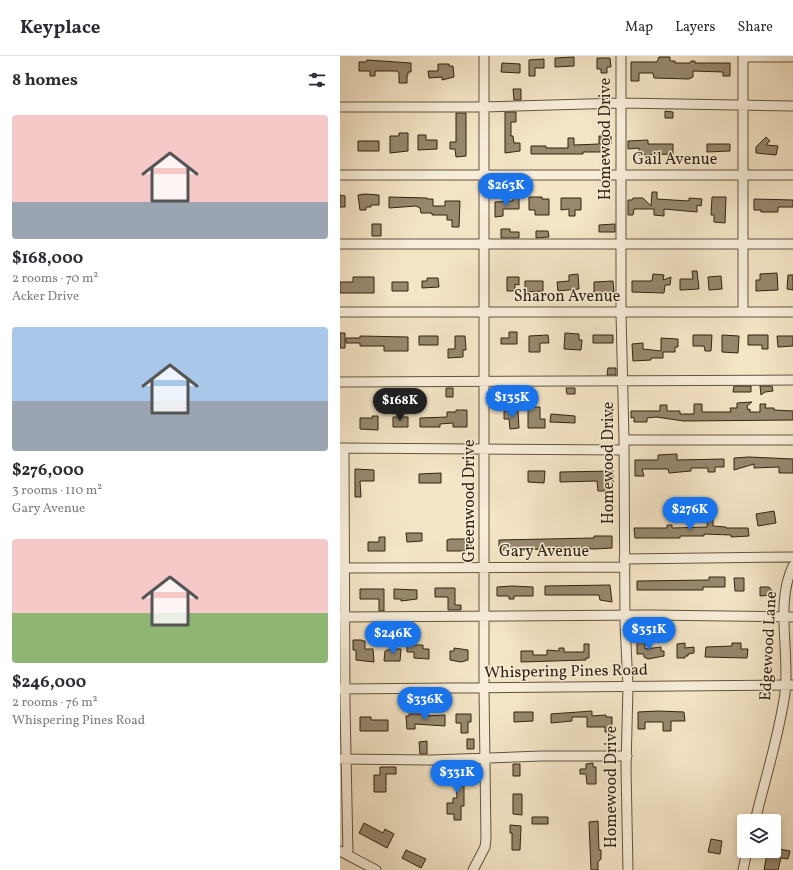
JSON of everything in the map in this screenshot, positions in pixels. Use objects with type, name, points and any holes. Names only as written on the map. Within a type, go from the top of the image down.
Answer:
[{"type":"street","name":"Greenwood Drive","points":[[473,870],[485,847],[486,839],[484,689],[484,56]]},
{"type":"street","name":"Homewood Drive","points":[[621,56],[621,312],[624,440],[625,616],[628,686],[626,756],[628,870]]},
{"type":"street","points":[[743,312],[743,57],[793,57]]},
{"type":"street","points":[[340,107],[484,107],[621,103],[793,106]]},
{"type":"street","name":"Gail Avenue","points":[[340,175],[793,175]]},
{"type":"street","points":[[340,244],[621,246],[793,244]]},
{"type":"street","name":"Sharon Avenue","points":[[340,312],[793,312]]},
{"type":"street","points":[[340,382],[623,379],[793,380]]},
{"type":"street","points":[[624,440],[793,440]]},
{"type":"street","points":[[376,870],[344,852],[342,617],[344,568],[342,448],[624,450]]},
{"type":"street","name":"Gary Avenue","points":[[344,568],[485,567],[793,557]]},
{"type":"street","name":"Edgewood Lane","points":[[757,814],[789,685],[789,617],[787,586],[793,566]]},
{"type":"street","points":[[342,617],[789,617]]},
{"type":"street","name":"Whispering Pines Road","points":[[342,689],[484,689],[789,685]]},
{"type":"street","points":[[343,759],[431,760],[626,756]]},
{"type":"street","points":[[743,870],[746,858]]},
{"type":"building","points":[[574,57],[574,66],[555,67],[555,58]]},
{"type":"building","points":[[659,57],[670,57],[670,61],[675,61],[675,63],[690,63],[691,61],[695,61],[695,63],[730,63],[730,76],[723,76],[723,72],[693,71],[693,77],[689,79],[654,78],[653,73],[639,73],[639,81],[631,81],[631,62],[657,62]]},
{"type":"building","points":[[597,58],[610,58],[611,67],[607,67],[607,73],[601,73],[601,69],[597,69]]},
{"type":"building","points":[[544,59],[544,68],[535,68],[535,76],[529,76],[529,60]]},
{"type":"building","points":[[367,60],[411,63],[411,72],[408,72],[407,83],[399,83],[399,73],[397,71],[375,71],[375,76],[370,76],[370,71],[359,71],[359,62],[366,62]]},
{"type":"building","points":[[502,63],[520,64],[520,73],[501,72]]},
{"type":"building","points":[[438,64],[449,64],[449,66],[453,66],[454,77],[442,80],[442,77],[429,78],[428,71],[438,71]]},
{"type":"building","points":[[513,89],[521,89],[521,100],[514,100]]},
{"type":"building","points":[[665,111],[673,112],[673,118],[665,118]]},
{"type":"building","points":[[505,112],[516,112],[516,122],[511,122],[511,136],[513,136],[514,143],[520,143],[520,151],[505,153]]},
{"type":"building","points":[[456,113],[466,113],[466,156],[456,157],[455,149],[450,149],[450,142],[456,142]]},
{"type":"building","points":[[399,133],[408,133],[408,151],[390,153],[390,136],[399,136]]},
{"type":"building","points":[[418,135],[426,135],[426,140],[437,140],[437,149],[418,150]]},
{"type":"building","points":[[599,136],[611,136],[611,144],[608,144],[608,152],[583,152],[583,154],[531,154],[531,146],[568,148],[568,138],[574,138],[574,145],[599,144]]},
{"type":"building","points":[[766,137],[770,141],[766,145],[778,146],[776,155],[756,153],[756,147]]},
{"type":"building","points":[[648,140],[648,144],[673,144],[673,154],[639,155],[639,148],[628,149],[628,141]]},
{"type":"building","points":[[358,141],[379,141],[379,151],[358,151]]},
{"type":"building","points":[[707,144],[730,144],[730,151],[707,152]]},
{"type":"building","points":[[652,192],[657,192],[657,199],[689,201],[689,198],[702,199],[701,206],[697,205],[697,212],[664,209],[664,216],[654,215],[654,209],[634,209],[633,215],[628,215],[628,200],[632,200],[633,198],[643,198],[651,206]]},
{"type":"building","points":[[340,195],[345,196],[345,207],[340,207]]},
{"type":"building","points":[[358,195],[379,195],[379,205],[371,205],[371,207],[366,207],[366,210],[360,210]]},
{"type":"building","points":[[389,197],[433,199],[433,206],[445,206],[445,201],[460,201],[459,227],[452,227],[452,220],[447,220],[447,215],[421,213],[420,208],[416,206],[389,208]]},
{"type":"building","points":[[529,197],[542,197],[542,199],[549,199],[549,215],[535,215],[535,210],[529,210]]},
{"type":"building","points":[[712,197],[726,197],[725,223],[714,222],[714,215],[711,215]]},
{"type":"building","points":[[513,198],[519,198],[519,209],[503,209],[503,216],[495,217],[495,202],[513,201]]},
{"type":"building","points":[[561,198],[581,198],[581,210],[575,210],[575,216],[569,216],[569,209],[561,210]]},
{"type":"building","points":[[754,199],[793,200],[793,207],[778,207],[778,212],[761,212],[761,210],[754,210]]},
{"type":"building","points":[[372,224],[381,224],[381,236],[372,236]]},
{"type":"building","points":[[615,224],[615,232],[599,232],[599,225]]},
{"type":"building","points":[[501,229],[510,229],[510,232],[519,232],[519,238],[501,238]]},
{"type":"building","points":[[536,231],[548,231],[549,237],[536,238]]},
{"type":"building","points":[[692,271],[697,271],[699,289],[680,290],[680,279],[693,279]]},
{"type":"building","points":[[777,273],[778,290],[756,291],[756,280],[760,280],[760,274]]},
{"type":"building","points":[[578,274],[579,289],[558,291],[557,282],[569,281],[569,275]]},
{"type":"building","points":[[653,274],[664,275],[663,280],[671,277],[670,285],[665,285],[664,293],[632,292],[632,281],[652,281]]},
{"type":"building","points":[[788,275],[793,275],[793,290],[787,289]]},
{"type":"building","points":[[721,276],[722,289],[709,290],[708,277]]},
{"type":"building","points":[[353,277],[374,277],[374,293],[340,293],[340,282],[353,282]]},
{"type":"building","points":[[507,277],[519,277],[519,285],[515,284],[515,291],[507,291]]},
{"type":"building","points":[[427,278],[438,278],[439,287],[422,288],[422,281],[427,281]]},
{"type":"building","points":[[525,281],[543,281],[543,291],[525,292]]},
{"type":"building","points":[[613,281],[614,292],[594,293],[594,282]]},
{"type":"building","points":[[392,282],[408,282],[408,291],[392,291]]},
{"type":"building","points":[[509,332],[517,332],[517,344],[501,344],[501,338],[509,338]]},
{"type":"building","points":[[340,333],[345,333],[345,348],[340,348]]},
{"type":"building","points":[[565,333],[579,334],[579,340],[582,340],[581,350],[564,349]]},
{"type":"building","points":[[548,335],[549,343],[540,343],[540,352],[529,352],[529,336]]},
{"type":"building","points":[[593,335],[613,335],[613,343],[593,343]]},
{"type":"building","points":[[693,335],[712,335],[711,351],[705,351],[704,346],[693,346]]},
{"type":"building","points":[[722,335],[739,336],[738,353],[722,352]]},
{"type":"building","points":[[748,335],[768,335],[768,349],[762,349],[762,345],[748,345]]},
{"type":"building","points":[[360,336],[408,337],[408,351],[384,351],[384,346],[360,346],[360,343],[346,343],[346,338],[360,338]]},
{"type":"building","points":[[419,336],[438,336],[438,345],[419,345]]},
{"type":"building","points":[[455,336],[465,336],[466,350],[463,350],[463,357],[448,358],[448,349],[455,349]]},
{"type":"building","points":[[777,336],[793,336],[793,346],[778,347]]},
{"type":"building","points":[[661,338],[678,339],[678,347],[675,347],[675,352],[663,352],[663,358],[633,361],[632,344],[643,343],[643,349],[661,351]]},
{"type":"building","points":[[608,368],[616,368],[616,375],[607,375]]},
{"type":"building","points":[[734,386],[751,386],[751,392],[733,392]]},
{"type":"building","points":[[760,386],[772,386],[773,391],[765,392],[761,395]]},
{"type":"building","points":[[515,387],[520,387],[520,398],[515,398]]},
{"type":"building","points":[[446,388],[453,388],[453,397],[446,397]]},
{"type":"building","points":[[566,388],[575,388],[575,394],[567,394]]},
{"type":"building","points":[[752,402],[747,406],[748,410],[750,409],[750,412],[760,412],[760,404],[766,404],[765,408],[793,411],[793,420],[684,421],[656,417],[647,418],[647,422],[634,422],[634,417],[631,418],[631,411],[660,411],[660,405],[667,405],[667,411],[680,411],[680,414],[694,414],[694,404],[702,404],[702,412],[731,412],[730,408],[737,408],[737,403]]},
{"type":"building","points":[[605,405],[613,405],[612,422],[605,422]]},
{"type":"building","points":[[528,407],[540,407],[540,419],[545,419],[545,428],[528,428]]},
{"type":"building","points":[[456,410],[467,410],[467,427],[453,427],[453,423],[440,424],[440,427],[420,427],[420,418],[447,417],[447,412],[456,412]]},
{"type":"building","points":[[504,411],[518,411],[519,428],[510,429],[509,419],[504,419]]},
{"type":"building","points":[[551,414],[575,416],[575,423],[550,422]]},
{"type":"building","points":[[372,416],[378,416],[378,430],[360,429],[360,418],[373,418]]},
{"type":"building","points":[[393,417],[408,417],[408,427],[393,427]]},
{"type":"building","points":[[677,454],[677,460],[724,459],[724,467],[715,467],[715,472],[708,472],[708,468],[691,468],[691,471],[669,473],[668,469],[642,469],[644,476],[635,476],[635,460],[658,460],[658,455]]},
{"type":"building","points":[[749,457],[793,459],[793,473],[779,473],[779,467],[754,468],[754,464],[734,470],[734,458]]},
{"type":"building","points":[[355,469],[374,470],[374,481],[360,481],[361,497],[355,497]]},
{"type":"building","points":[[528,471],[545,471],[544,483],[528,482]]},
{"type":"building","points":[[613,471],[613,491],[598,491],[597,481],[560,482],[560,472]]},
{"type":"building","points":[[441,473],[441,483],[419,483],[419,474]]},
{"type":"building","points":[[708,511],[713,511],[713,526],[726,528],[748,528],[749,536],[731,537],[731,535],[704,534],[704,536],[680,536],[680,538],[635,538],[634,528],[667,528],[667,525],[672,525],[672,528],[707,527]]},
{"type":"building","points":[[774,511],[776,523],[758,526],[756,514]]},
{"type":"building","points":[[406,533],[422,533],[422,541],[407,542]]},
{"type":"building","points":[[594,536],[612,536],[612,548],[594,549],[555,547],[555,549],[499,550],[499,540],[594,538]]},
{"type":"building","points":[[379,537],[385,537],[385,551],[368,551],[368,542],[379,542]]},
{"type":"building","points":[[471,539],[471,546],[465,546],[465,551],[447,551],[447,540]]},
{"type":"building","points":[[709,577],[725,577],[725,587],[703,587],[703,590],[637,590],[637,581],[709,580]]},
{"type":"building","points":[[734,578],[744,578],[744,591],[735,591]]},
{"type":"building","points":[[610,585],[612,602],[600,600],[599,595],[545,595],[545,586]]},
{"type":"building","points":[[497,587],[533,587],[533,596],[514,596],[514,599],[509,599],[509,596],[497,596]]},
{"type":"building","points":[[760,587],[769,587],[773,592],[771,595],[760,596]]},
{"type":"building","points":[[435,588],[455,588],[455,605],[461,605],[461,610],[448,610],[448,597],[435,597]]},
{"type":"building","points":[[360,589],[384,589],[384,611],[379,611],[379,599],[360,599]]},
{"type":"building","points":[[394,589],[417,590],[417,599],[401,601],[401,599],[394,599]]},
{"type":"building","points":[[394,623],[400,623],[400,633],[392,633]]},
{"type":"building","points":[[353,640],[365,641],[365,649],[373,649],[374,662],[356,660],[356,650],[353,650]]},
{"type":"building","points":[[637,642],[645,642],[645,649],[661,647],[661,651],[664,651],[664,656],[648,659],[644,657],[644,654],[637,654]]},
{"type":"building","points":[[685,643],[685,648],[694,647],[694,653],[688,654],[685,658],[677,658],[677,644]]},
{"type":"building","points":[[732,643],[741,643],[741,649],[748,649],[747,658],[705,657],[706,647],[732,646]]},
{"type":"building","points":[[584,644],[589,644],[589,658],[586,658],[586,660],[521,662],[521,651],[533,651],[533,655],[547,655],[547,650],[559,651],[559,648],[564,648],[564,652],[584,652]]},
{"type":"building","points":[[407,645],[423,645],[423,649],[429,649],[429,659],[414,658],[414,652],[407,652]]},
{"type":"building","points":[[454,648],[468,650],[468,660],[461,662],[450,660],[450,651],[454,651]]},
{"type":"building","points":[[391,649],[401,649],[400,661],[384,661],[385,651]]},
{"type":"building","points":[[592,711],[592,716],[606,715],[606,717],[612,717],[612,732],[605,732],[605,727],[587,727],[587,717],[572,717],[572,721],[551,723],[551,714]]},
{"type":"building","points":[[514,712],[533,712],[533,721],[514,722]]},
{"type":"building","points":[[638,712],[684,712],[685,721],[671,721],[671,731],[663,731],[663,722],[645,722],[645,729],[638,729]]},
{"type":"building","points":[[409,714],[423,714],[423,716],[445,715],[445,726],[415,724],[415,729],[407,729],[406,716],[409,716]]},
{"type":"building","points":[[456,714],[471,714],[471,722],[468,722],[468,733],[461,733],[461,723],[456,723]]},
{"type":"building","points":[[360,717],[371,717],[371,720],[388,720],[388,731],[360,731]]},
{"type":"building","points":[[467,739],[474,739],[474,749],[467,749]]},
{"type":"building","points":[[427,741],[427,754],[420,754],[419,742]]},
{"type":"building","points":[[593,763],[593,767],[596,767],[596,784],[587,784],[586,774],[580,774],[580,769],[586,769],[586,764]]},
{"type":"building","points":[[513,764],[520,764],[520,776],[513,776]]},
{"type":"building","points":[[380,767],[396,767],[396,774],[386,774],[386,792],[374,792],[374,775],[380,775]]},
{"type":"building","points":[[455,767],[464,767],[464,806],[461,806],[461,820],[454,820],[454,814],[447,814],[447,803],[453,803],[453,798],[457,798],[456,784],[447,784],[447,778],[455,777]]},
{"type":"building","points":[[513,794],[522,794],[522,815],[513,814]]},
{"type":"building","points":[[532,817],[548,817],[548,824],[532,824]]},
{"type":"building","points":[[598,821],[599,850],[601,850],[601,859],[598,862],[598,870],[591,870],[589,822]]},
{"type":"building","points":[[364,823],[383,833],[385,829],[394,834],[387,848],[359,833]]},
{"type":"building","points":[[510,825],[521,826],[520,850],[512,850],[512,833],[510,833]]},
{"type":"building","points":[[711,839],[722,841],[720,854],[708,852]]},
{"type":"building","points":[[781,849],[790,851],[788,859],[781,858]]},
{"type":"building","points":[[406,850],[426,859],[421,868],[402,858]]},
{"type":"building","points":[[766,858],[781,858],[778,870],[764,870]]}]
